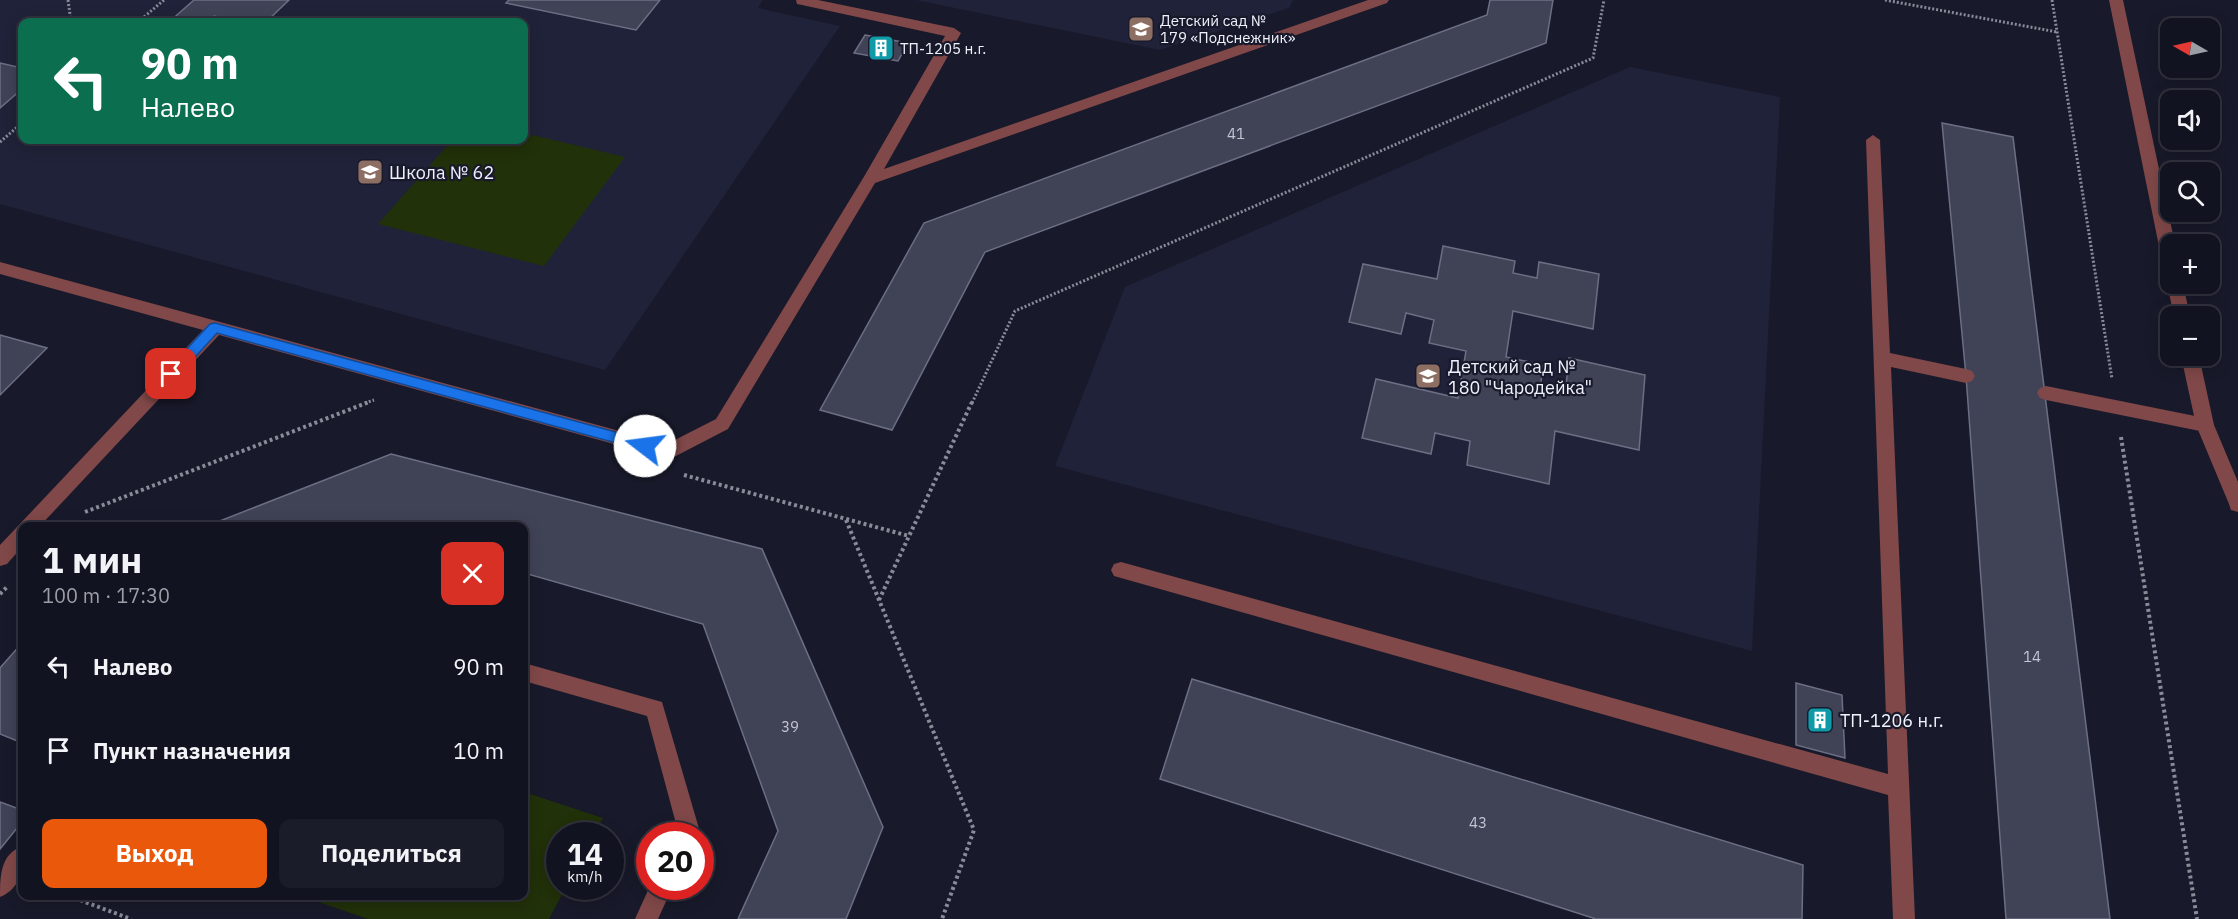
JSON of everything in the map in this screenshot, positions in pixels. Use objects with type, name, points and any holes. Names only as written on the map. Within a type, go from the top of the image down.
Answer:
[{"type":"street","points":[[870,179],[1382,0]]},
{"type":"street","points":[[2116,0],[2164,234]]},
{"type":"street","points":[[0,268],[668,452],[722,424],[870,179],[954,33],[802,1]]},
{"type":"street","points":[[1873,140],[1904,919]]},
{"type":"street","points":[[33,522],[215,328]]},
{"type":"street","points":[[1881,358],[1966,376]]},
{"type":"street","points":[[2192,366],[2205,425],[2238,504]]},
{"type":"street","points":[[2046,393],[2205,425]]},
{"type":"street","points":[[0,558],[18,538]]},
{"type":"street","points":[[1121,570],[1899,788]]},
{"type":"street","points":[[528,673],[655,709],[686,822]]},
{"type":"street","points":[[0,886],[18,862]]},
{"type":"street","points":[[646,919],[655,900]]},
{"type":"path","points":[[68,0],[70,18]]},
{"type":"path","points":[[143,18],[164,0]]},
{"type":"path","points":[[879,600],[1015,311],[1593,58],[1604,0]]},
{"type":"path","points":[[1885,0],[2057,32]]},
{"type":"path","points":[[2052,0],[2197,919]]},
{"type":"path","points":[[0,142],[18,126]]},
{"type":"path","points":[[81,513],[380,398]]},
{"type":"path","points":[[846,520],[974,830],[942,919]]},
{"type":"path","points":[[80,900],[131,919]]},
{"type":"shaded area","name":"Школа № 62","points":[[0,0],[763,0],[758,8],[840,26],[605,370],[0,204]]},
{"type":"shaded area","name":"Детский сад № 179 «Подснежник»","points":[[916,0],[1293,0],[1289,8],[1160,50]]},
{"type":"shaded area","name":"Детский сад № 180 \"Чародейка\"","points":[[1630,67],[1780,97],[1752,651],[1055,466],[1125,287]]},
{"type":"green space","points":[[528,134],[625,157],[544,266],[378,224],[448,144],[528,144]]},
{"type":"green space","points":[[528,793],[603,818],[601,822],[546,822],[546,900],[559,900],[549,919],[368,919],[313,900],[528,900]]},
{"type":"building","points":[[194,0],[289,0],[270,18],[214,16],[212,18],[174,18]]},
{"type":"building","points":[[509,0],[660,0],[636,30],[506,3]]},
{"type":"building","points":[[1490,0],[1553,0],[1546,43],[985,252],[892,430],[820,410],[924,223],[1487,15]]},
{"type":"building","name":"ТП-1205 н.г.","points":[[865,35],[908,43],[898,61],[854,53]]},
{"type":"building","points":[[0,63],[18,67],[18,92],[0,108]]},
{"type":"building","points":[[1942,123],[2013,137],[2110,919],[2006,919],[1966,376]]},
{"type":"building","points":[[1443,246],[1515,261],[1513,273],[1537,278],[1539,262],[1599,274],[1593,329],[1513,311],[1506,357],[1543,365],[1540,390],[1565,395],[1569,358],[1645,375],[1639,450],[1555,431],[1549,484],[1467,465],[1470,441],[1435,433],[1431,454],[1362,438],[1376,379],[1458,398],[1466,351],[1429,343],[1434,320],[1406,313],[1401,334],[1349,322],[1363,264],[1437,279]]},
{"type":"building","points":[[0,335],[47,348],[0,395]]},
{"type":"building","points":[[391,454],[762,549],[883,827],[846,919],[738,919],[778,831],[703,624],[528,574],[528,522],[217,522]]},
{"type":"building","points":[[18,648],[18,741],[0,734],[0,668]]},
{"type":"building","points":[[1192,679],[1803,865],[1802,919],[1596,919],[1160,779]]},
{"type":"building","name":"ТП-1206 н.г.","points":[[1796,683],[1842,695],[1845,758],[1796,745]]},
{"type":"building","points":[[0,802],[18,809],[18,827],[0,849]]},
{"type":"place","name":"Детский сад № 179 «Подснежник»","points":[[1141,29]]},
{"type":"place","name":"ТП-1205 н.г.","points":[[881,48]]},
{"type":"place","name":"Школа № 62","points":[[370,172]]},
{"type":"place","name":"Детский сад № 180 \"Чародейка\"","points":[[1428,376]]},
{"type":"place","name":"ТП-1206 н.г.","points":[[1820,720]]},
{"type":"route","points":[[171,374],[215,328],[645,446]]}]
